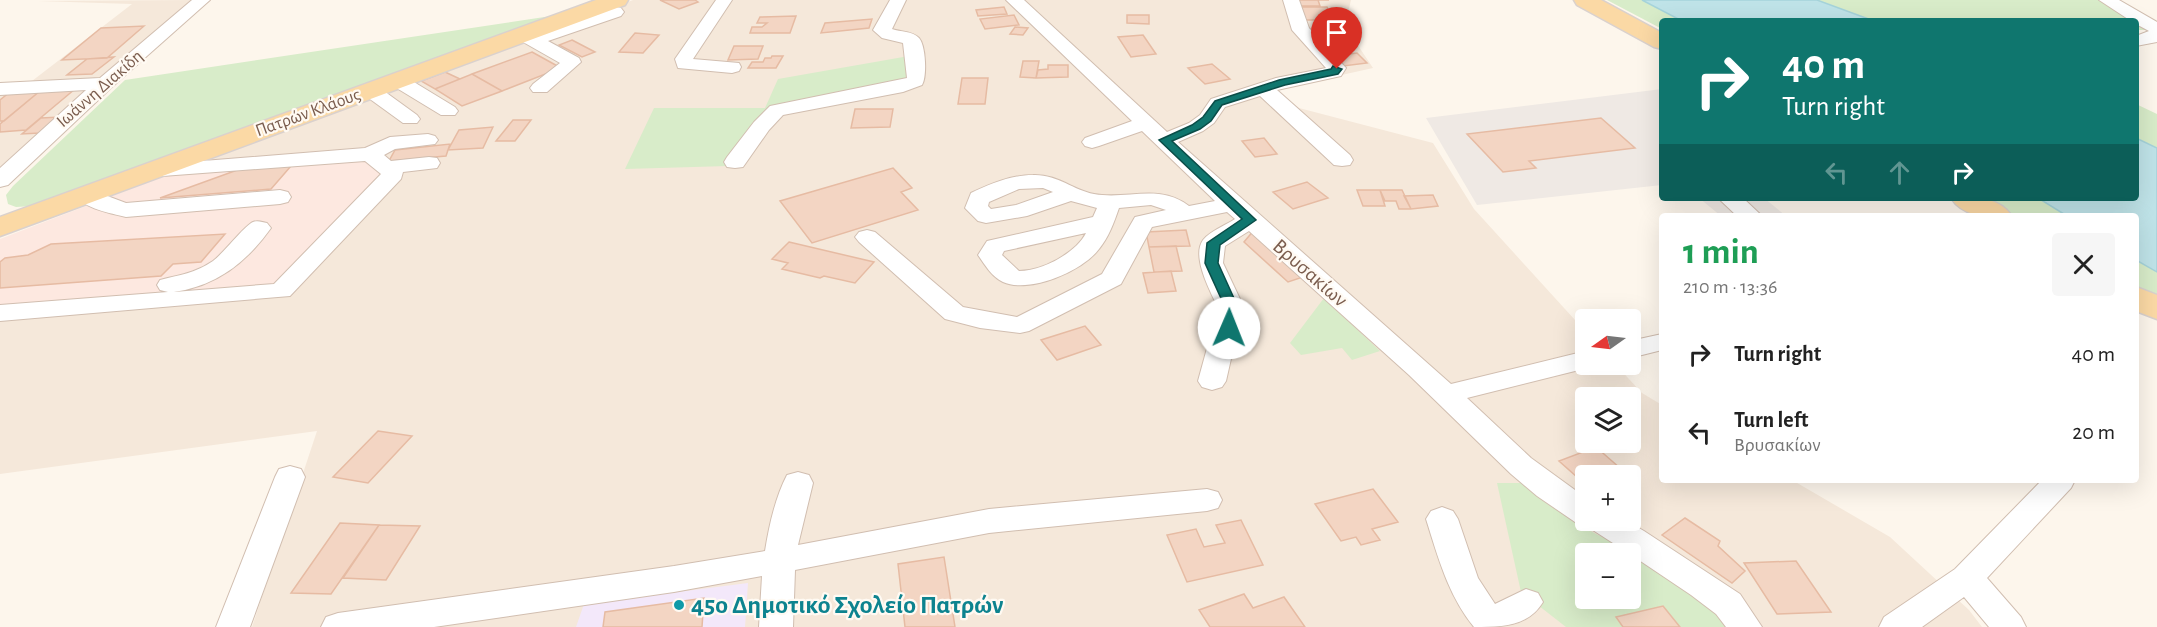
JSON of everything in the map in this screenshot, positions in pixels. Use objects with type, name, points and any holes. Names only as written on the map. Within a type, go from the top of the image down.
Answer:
[{"type":"main road","points":[[1585,1],[1659,40]]},
{"type":"main road","name":"Πατρών Κλάους","points":[[0,227],[397,80],[616,6]]},
{"type":"main road","points":[[1970,201],[1992,213]]},
{"type":"main road","points":[[2139,299],[2157,309]]},
{"type":"street","name":"Ιωάννη Διακίδη","points":[[0,180],[105,83],[202,0]]},
{"type":"street","points":[[724,0],[684,59],[685,64],[693,66],[732,67]]},
{"type":"street","points":[[735,162],[768,117],[777,110],[903,86],[915,81],[917,75],[912,41],[886,34],[882,30],[898,0]]},
{"type":"street","name":"Βρυσακίων","points":[[1014,0],[1241,212],[1446,394],[1521,466],[1575,506]]},
{"type":"street","points":[[1164,140],[1196,127],[1207,119],[1218,103],[1283,82],[1334,72],[1337,69],[1302,30],[1292,0]]},
{"type":"street","points":[[2107,0],[2157,28]]},
{"type":"street","points":[[2139,27],[2157,28]]},
{"type":"street","points":[[2139,41],[2147,40],[2157,34]]},
{"type":"street","points":[[528,37],[572,62],[540,88]]},
{"type":"street","points":[[397,80],[448,111]]},
{"type":"street","points":[[0,89],[105,83]]},
{"type":"street","points":[[1264,89],[1342,160]]},
{"type":"street","points":[[370,90],[410,119]]},
{"type":"street","points":[[1092,142],[1146,123]]},
{"type":"street","points":[[377,161],[390,143],[428,140]]},
{"type":"street","points":[[148,171],[377,161],[429,163]]},
{"type":"street","points":[[0,313],[281,291],[393,174],[377,161]]},
{"type":"street","points":[[112,207],[203,167]]},
{"type":"street","points":[[1072,193],[1086,199],[1106,213],[1154,197],[1177,206],[1185,214]]},
{"type":"street","points":[[86,195],[112,207],[126,210],[280,197]]},
{"type":"street","points":[[1733,201],[1747,213]]},
{"type":"street","points":[[867,237],[954,313],[980,320],[1020,325],[1112,279],[1143,222],[1185,214],[1241,212]]},
{"type":"street","points":[[1212,381],[1222,341],[1235,316],[1211,263],[1214,243],[1241,212]]},
{"type":"street","points":[[0,299],[185,284],[201,280],[235,258],[259,228]]},
{"type":"street","points":[[1641,347],[1659,343]]},
{"type":"street","points":[[1446,394],[1575,363]]},
{"type":"street","points":[[233,627],[290,477]]},
{"type":"street","points":[[776,627],[779,561],[785,526],[798,483]]},
{"type":"street","points":[[1896,627],[1967,578],[2057,483]]},
{"type":"street","points":[[338,627],[779,561],[989,521],[1207,500]]},
{"type":"street","points":[[1442,519],[1466,589],[1479,612],[1495,625],[1526,602]]},
{"type":"street","points":[[1617,531],[1728,604],[1745,627]]},
{"type":"street","points":[[1967,578],[2009,627]]},
{"type":"shaded area","points":[[194,0],[0,168],[0,92],[19,91],[132,4],[38,1]]},
{"type":"shaded area","points":[[633,0],[1351,0],[1345,26],[1373,68],[1274,90],[1299,108],[1433,143],[1474,209],[1575,320],[1575,375],[1625,375],[1636,387],[1575,387],[1575,453],[1641,453],[1641,392],[1659,403],[1659,483],[1797,483],[1890,537],[1969,610],[1982,627],[252,627],[317,431],[0,474],[0,317],[401,173],[373,150],[195,164]]},
{"type":"shaded area","points":[[1659,89],[1659,185],[1477,205],[1426,118]]},
{"type":"shaded area","points":[[362,159],[382,175],[274,285],[0,308],[0,239],[164,176]]},
{"type":"shaded area","points":[[1703,201],[1768,201],[1782,213],[1717,213]]},
{"type":"shaded area","points":[[748,583],[745,627],[576,627],[584,604]]},
{"type":"green space","points":[[1607,0],[1642,0],[1676,18],[1659,18],[1659,27]]},
{"type":"green space","points":[[1817,0],[2117,0],[2157,22],[2157,30],[2139,30],[2139,18],[1866,18]]},
{"type":"green space","points":[[551,16],[33,206],[16,207],[8,204],[6,195],[13,186],[125,80]]},
{"type":"green space","points":[[909,56],[914,77],[770,110],[728,166],[625,169],[654,108],[765,108],[778,79]]},
{"type":"green space","points":[[2139,105],[2157,114],[2157,148],[2139,139]]},
{"type":"green space","points":[[1991,201],[2043,201],[2062,213],[2009,213]]},
{"type":"green space","points":[[2139,262],[2157,272],[2157,308],[2139,297]]},
{"type":"green space","points":[[1324,298],[1380,351],[1352,360],[1342,348],[1301,355],[1290,343]]},
{"type":"green space","points":[[1497,483],[1525,483],[1575,522],[1575,531],[1591,531],[1615,543],[1575,543],[1575,609],[1641,609],[1641,555],[1714,606],[1731,627],[1566,627],[1521,592]]},
{"type":"water","points":[[1642,0],[1817,0],[1866,18],[1676,18]]},
{"type":"water","points":[[2139,139],[2157,148],[2157,272],[2139,262],[2139,213],[2062,213],[2043,201],[2139,201]]},
{"type":"building","points":[[660,0],[695,0],[698,2],[679,9]]},
{"type":"building","points":[[1294,0],[1318,0],[1320,6],[1296,6]]},
{"type":"building","points":[[1004,7],[1007,14],[978,16],[976,10]]},
{"type":"building","points":[[1298,7],[1327,7],[1332,20],[1303,20]]},
{"type":"building","points":[[1014,15],[1019,25],[985,29],[980,19]]},
{"type":"building","points":[[1127,15],[1149,15],[1149,24],[1127,23]]},
{"type":"building","points":[[796,16],[790,33],[750,33],[752,27],[762,27],[767,23],[757,23],[760,17]]},
{"type":"building","points":[[872,19],[869,28],[821,33],[825,23]]},
{"type":"building","points":[[144,26],[107,58],[62,60],[101,28]]},
{"type":"building","points":[[1015,27],[1028,28],[1023,35],[1010,34]]},
{"type":"building","points":[[635,33],[659,35],[643,53],[619,52]]},
{"type":"building","points":[[1143,35],[1156,54],[1131,57],[1118,37]]},
{"type":"building","points":[[572,40],[595,52],[582,57],[559,45]]},
{"type":"building","points":[[1339,43],[1350,54],[1338,55],[1327,45]]},
{"type":"building","points":[[734,46],[763,46],[758,59],[728,60]]},
{"type":"building","points":[[532,52],[561,68],[502,91],[472,74]]},
{"type":"building","points":[[1357,53],[1367,63],[1343,66],[1333,56]]},
{"type":"building","points":[[783,56],[776,68],[748,68],[752,62],[763,62],[765,58]]},
{"type":"building","points":[[114,57],[92,74],[67,75],[87,59]]},
{"type":"building","points":[[1023,61],[1039,61],[1036,78],[1020,77]]},
{"type":"building","points":[[1212,64],[1230,79],[1205,84],[1188,68]]},
{"type":"building","points":[[1048,65],[1068,65],[1068,77],[1036,78],[1038,70],[1048,69]]},
{"type":"building","points":[[445,72],[460,79],[435,89],[421,81]]},
{"type":"building","points":[[472,74],[502,91],[462,106],[435,89]]},
{"type":"building","points":[[962,78],[988,78],[985,104],[958,104]]},
{"type":"building","points":[[75,89],[26,130],[0,132],[0,124],[40,91]]},
{"type":"building","points":[[40,91],[4,121],[0,121],[0,100],[10,92]]},
{"type":"building","points":[[855,109],[893,109],[890,127],[851,128]]},
{"type":"building","points":[[59,117],[40,133],[22,134],[41,118]]},
{"type":"building","points":[[1601,118],[1635,148],[1529,161],[1536,168],[1503,172],[1467,134]]},
{"type":"building","points":[[513,120],[531,120],[515,141],[496,141]]},
{"type":"building","points":[[493,127],[483,148],[448,150],[459,130]]},
{"type":"building","points":[[1264,138],[1277,154],[1255,157],[1242,141]]},
{"type":"building","points":[[450,144],[446,156],[389,161],[395,150]]},
{"type":"building","points":[[291,166],[271,189],[160,198],[240,169]]},
{"type":"building","points":[[893,168],[912,188],[901,192],[918,210],[812,243],[780,201]]},
{"type":"building","points":[[1307,182],[1328,198],[1293,209],[1273,192]]},
{"type":"building","points":[[1357,190],[1380,190],[1385,206],[1363,206]]},
{"type":"building","points":[[1380,190],[1402,190],[1411,209],[1399,209],[1396,201],[1385,201]]},
{"type":"building","points":[[1433,195],[1438,206],[1411,209],[1404,196]]},
{"type":"building","points":[[1186,230],[1190,246],[1149,247],[1146,232]]},
{"type":"building","points":[[1254,230],[1306,276],[1288,282],[1244,242]]},
{"type":"building","points":[[225,234],[201,262],[173,264],[161,276],[0,288],[0,262],[5,258],[28,255],[51,244]]},
{"type":"building","points":[[789,242],[874,262],[855,283],[824,276],[820,278],[782,269],[788,263],[772,259]]},
{"type":"building","points":[[1176,246],[1182,271],[1154,272],[1149,247]]},
{"type":"building","points":[[1171,271],[1176,291],[1148,293],[1143,273]]},
{"type":"building","points":[[1085,326],[1101,345],[1057,360],[1041,340]]},
{"type":"building","points":[[378,431],[412,436],[368,483],[333,477]]},
{"type":"building","points":[[1580,453],[1603,453],[1616,465],[1575,465],[1575,475],[1559,461]]},
{"type":"building","points":[[1373,489],[1398,522],[1372,529],[1380,540],[1361,545],[1356,537],[1341,541],[1315,504]]},
{"type":"building","points":[[1685,518],[1720,541],[1718,546],[1745,571],[1732,583],[1662,535]]},
{"type":"building","points":[[1241,520],[1263,565],[1187,582],[1167,535],[1196,529],[1204,547],[1225,543],[1216,525]]},
{"type":"building","points":[[340,523],[379,525],[331,594],[291,593]]},
{"type":"building","points":[[379,525],[420,526],[386,580],[343,578]]},
{"type":"building","points":[[944,557],[955,627],[905,627],[898,564]]},
{"type":"building","points":[[1796,561],[1831,612],[1777,614],[1744,563]]},
{"type":"building","points":[[1244,594],[1253,608],[1284,597],[1305,627],[1210,627],[1199,610]]},
{"type":"building","name":"45ο Δημοτικό Σχολείο Πατρών","points":[[704,598],[702,627],[603,627],[605,612]]},
{"type":"building","points":[[1663,606],[1680,627],[1623,627],[1616,617]]},
{"type":"place","name":"45ο Δημοτικό Σχολείο Πατρών","points":[[679,605]]},
{"type":"route","points":[[1229,328],[1235,316],[1211,263],[1214,243],[1250,220],[1164,140],[1196,127],[1207,119],[1218,103],[1283,82],[1334,72],[1337,69]]}]
